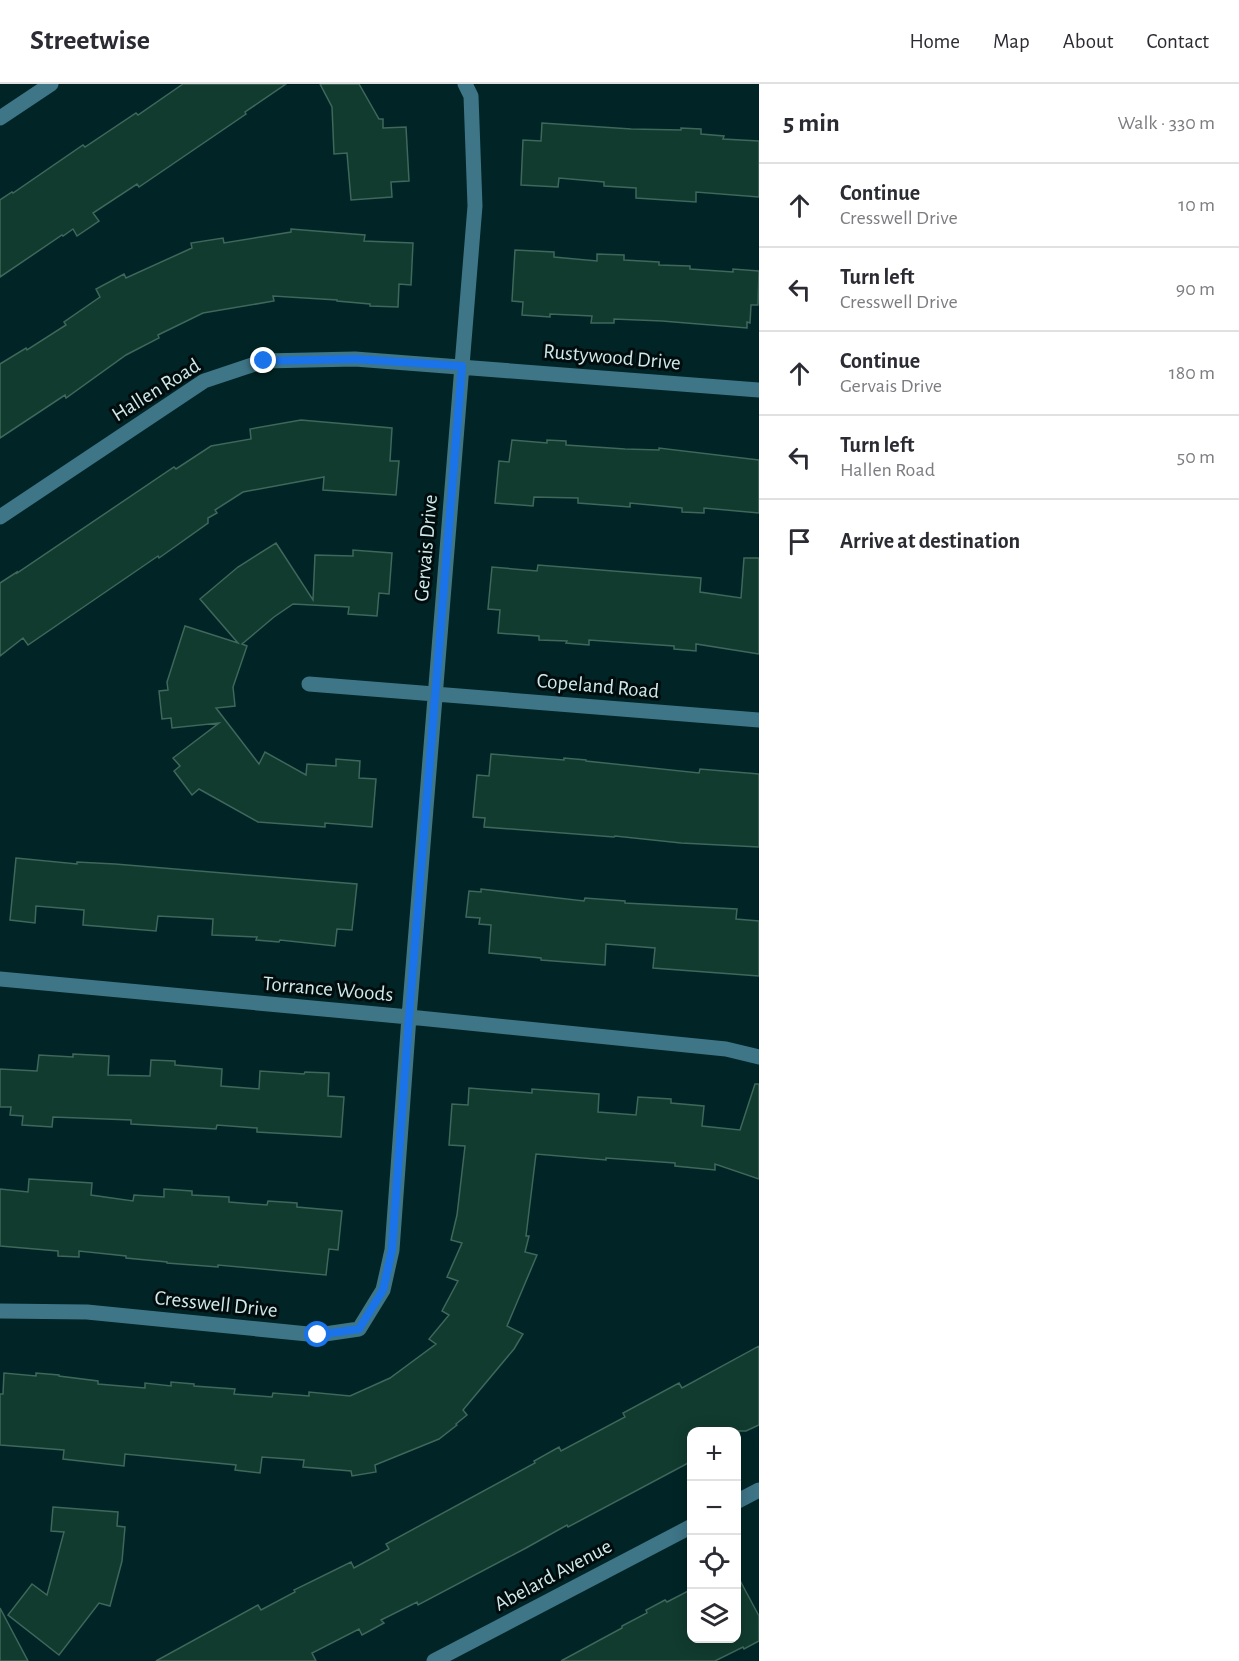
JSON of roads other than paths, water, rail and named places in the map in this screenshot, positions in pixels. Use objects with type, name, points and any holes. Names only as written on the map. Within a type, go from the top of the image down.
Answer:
[{"type":"street","points":[[0,118],[51,84]]},
{"type":"street","name":"Gervais Drive","points":[[409,1017],[475,206],[471,96],[465,84]]},
{"type":"street","name":"Hallen Road","points":[[0,517],[204,381],[264,361],[355,359],[462,366]]},
{"type":"street","name":"Rustywood Drive","points":[[462,366],[759,390]]},
{"type":"street","name":"Copeland Road","points":[[309,684],[759,720]]},
{"type":"street","name":"Torrance Woods","points":[[0,979],[726,1049],[759,1057]]},
{"type":"street","name":"Cresswell Drive","points":[[0,1311],[87,1312],[318,1335],[359,1329],[383,1290],[392,1250],[409,1017]]},
{"type":"street","points":[[741,1499],[759,1490]]},
{"type":"street","name":"Abelard Avenue","points":[[434,1661],[687,1529]]}]
